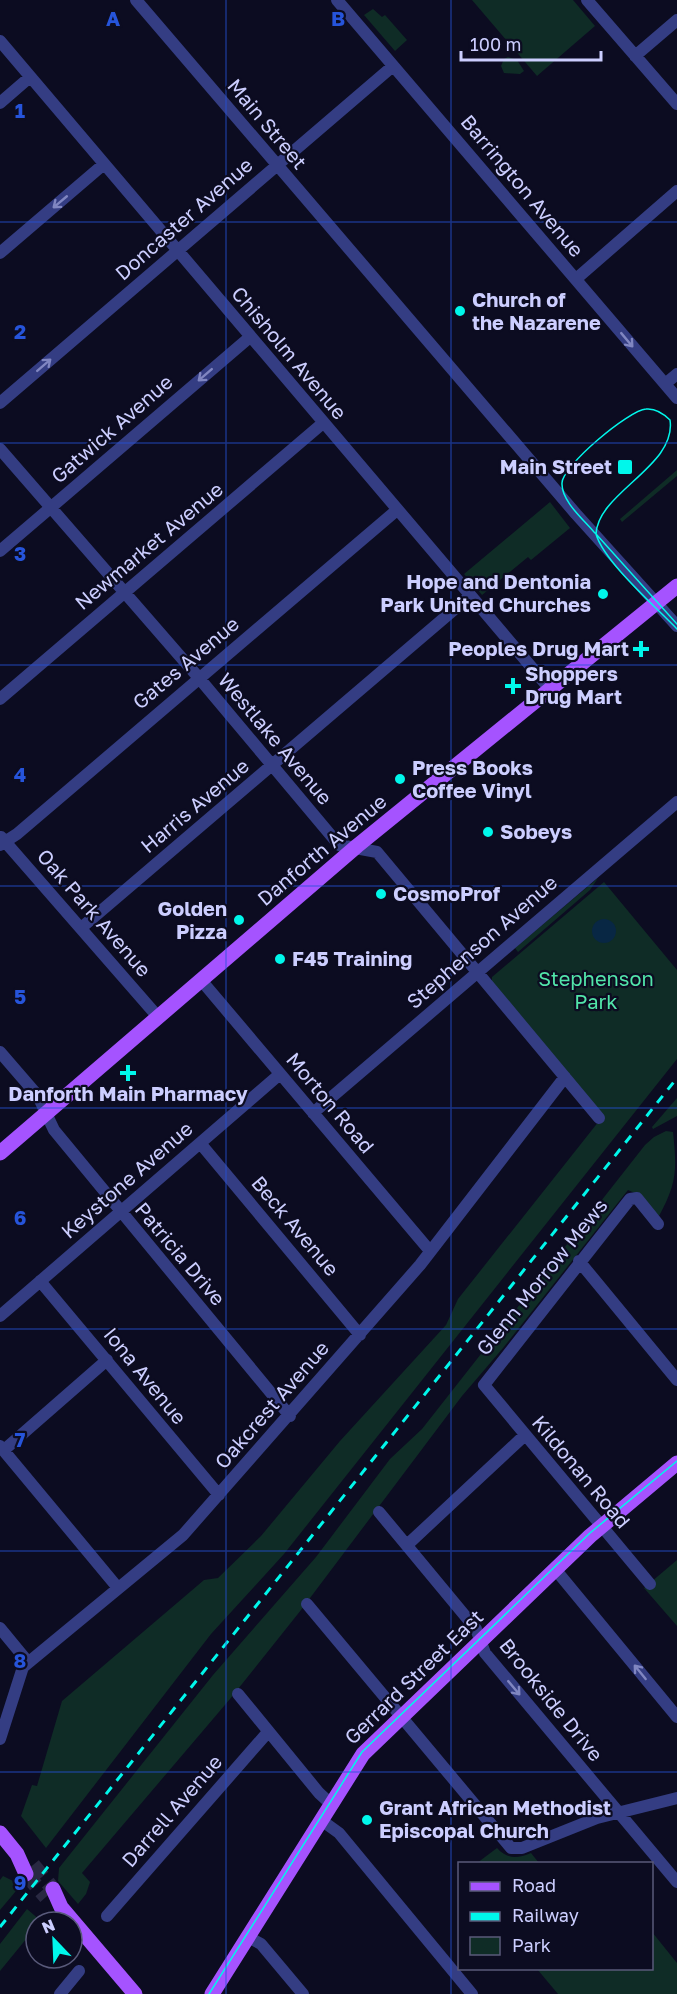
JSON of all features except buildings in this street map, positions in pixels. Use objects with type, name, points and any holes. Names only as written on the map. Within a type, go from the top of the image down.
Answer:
[{"type":"main road","name":"Danforth Avenue","points":[[0,1153],[357,846],[677,585]]},
{"type":"main road","name":"Gerrard Street East","points":[[212,1994],[363,1755],[601,1526],[677,1463]]},
{"type":"main road","points":[[0,1833],[29,1870]]},
{"type":"main road","points":[[49,1893],[135,1994]]},
{"type":"street","name":"Main Street","points":[[136,0],[576,514],[677,627]]},
{"type":"street","name":"Barrington Avenue","points":[[337,0],[677,398]]},
{"type":"street","points":[[587,0],[677,104]]},
{"type":"street","points":[[635,56],[677,20]]},
{"type":"street","name":"Chisholm Avenue","points":[[0,41],[550,689]]},
{"type":"street","name":"Doncaster Avenue","points":[[0,403],[393,66]]},
{"type":"street","points":[[0,103],[30,77]]},
{"type":"street","points":[[0,253],[104,164]]},
{"type":"street","points":[[576,279],[677,191]]},
{"type":"street","name":"Gatwick Avenue","points":[[0,551],[250,337]]},
{"type":"street","points":[[665,384],[677,374]]},
{"type":"street","name":"Newmarket Avenue","points":[[0,699],[323,423]]},
{"type":"street","name":"Westlake Avenue","points":[[0,449],[199,678],[339,845],[357,846],[377,852],[599,1118]]},
{"type":"street","name":"Gates Avenue","points":[[2,841],[397,510]]},
{"type":"street","name":"Harris Avenue","points":[[81,928],[470,596]]},
{"type":"street","name":"Stephenson Avenue","points":[[313,1113],[677,802]]},
{"type":"street","name":"Oak Park Avenue","points":[[2,841],[158,1017]]},
{"type":"street","name":"Morton Road","points":[[201,980],[430,1251]]},
{"type":"street","name":"Patricia Drive","points":[[0,1052],[38,1096],[54,1130],[290,1416]]},
{"type":"street","name":"Keystone Avenue","points":[[0,1316],[280,1074]]},
{"type":"street","name":"Oakcrest Avenue","points":[[0,1739],[22,1667],[183,1535],[360,1335],[430,1251],[565,1077]]},
{"type":"street","name":"Beck Avenue","points":[[200,1143],[360,1335]]},
{"type":"street","name":"Glenn Morrow Mews","points":[[484,1385],[579,1261],[630,1199],[636,1198],[658,1224]]},
{"type":"street","points":[[579,1261],[677,1380]]},
{"type":"street","name":"Iona Avenue","points":[[40,1281],[219,1495]]},
{"type":"street","points":[[107,1360],[2,1448],[118,1588]]},
{"type":"street","name":"Kildonan Road","points":[[484,1385],[650,1584]]},
{"type":"street","points":[[407,1545],[525,1435]]},
{"type":"street","name":"Brookside Drive","points":[[379,1512],[476,1629],[485,1654],[677,1882]]},
{"type":"street","points":[[555,1569],[677,1717]]},
{"type":"street","points":[[307,1604],[511,1848],[522,1848],[597,1818],[677,1798]]},
{"type":"street","points":[[0,1628],[28,1662]]},
{"type":"street","points":[[238,1694],[321,1796],[331,1803]]},
{"type":"street","name":"Darrell Avenue","points":[[107,1916],[268,1732]]},
{"type":"street","points":[[321,1820],[339,1833],[472,1994]]},
{"type":"street","points":[[248,1936],[261,1944],[303,1994]]},
{"type":"street","points":[[60,1994],[79,1971]]},
{"type":"green space","points":[[472,0],[573,0],[595,26],[537,76]]},
{"type":"green space","points":[[373,9],[382,17],[385,15],[407,40],[395,51],[364,15]]},
{"type":"green space","points":[[508,57],[517,60],[524,71],[520,74],[504,73],[501,66],[504,59]]},
{"type":"green space","points":[[677,470],[677,476],[622,522],[620,519]]},
{"type":"green space","points":[[550,502],[570,528],[531,560],[528,557],[482,595],[464,574]]},
{"type":"green space","points":[[598,878],[590,890],[518,952],[515,948]]},
{"type":"green space","name":"Stephenson Park","points":[[604,882],[677,970],[677,1059],[284,1554],[211,1634],[46,1848],[21,1816],[32,1785],[37,1786],[62,1701],[204,1580],[218,1578],[261,1536],[340,1441],[446,1325],[458,1299],[603,1116],[492,983],[492,977]]},
{"type":"green space","points":[[677,1098],[677,1116],[653,1129],[652,1127]]},
{"type":"green space","points":[[666,1131],[673,1132],[675,1167],[672,1185],[659,1216],[637,1194],[628,1190],[503,1348],[462,1396],[301,1610],[230,1699],[82,1873],[90,1882],[86,1894],[78,1904],[58,1881],[59,1868],[213,1675],[316,1557],[390,1459],[422,1429],[645,1145]]},
{"type":"green space","points":[[677,1560],[677,1626],[644,1588]]},
{"type":"green space","points":[[497,1848],[512,1857],[531,1853],[538,1862],[478,1862]]},
{"type":"green space","points":[[3,1876],[21,1885],[0,1910],[0,1880]]},
{"type":"green space","points":[[24,1913],[24,1942],[0,1971],[0,1944]]},
{"type":"green space","points":[[653,1933],[677,1963],[677,1994],[558,1994],[538,1970],[653,1970]]},
{"type":"water","points":[[604,919],[609,920],[615,926],[615,936],[609,942],[604,943],[599,942],[593,936],[592,931],[593,926],[599,920]]},
{"type":"tunnel","points":[[33,1865],[53,1889]]},
{"type":"tunnel","points":[[26,1874],[46,1897]]},
{"type":"tram line","points":[[677,624],[596,534],[579,516],[565,497],[563,490],[562,483],[565,475],[584,452],[612,428],[646,409],[653,409],[670,420],[669,436],[662,451],[650,465],[609,505],[600,519],[596,534],[609,558],[620,571],[677,629]]},
{"type":"tram line","points":[[209,1994],[362,1752],[590,1533],[677,1461]]},
{"type":"railway","points":[[0,1927],[677,1078]]},
{"type":"place","name":"Church of the Nazarene","points":[[460,311]]},
{"type":"place","name":"Main Street","points":[[625,467]]},
{"type":"place","name":"Hope and Dentonia Park United Churches","points":[[603,594]]},
{"type":"place","name":"Peoples Drug Mart","points":[[641,649]]},
{"type":"place","name":"Shoppers Drug Mart","points":[[513,686]]},
{"type":"place","name":"Press Books Coffee Vinyl","points":[[400,779]]},
{"type":"place","name":"Sobeys","points":[[488,832]]},
{"type":"place","name":"CosmoProf","points":[[381,894]]},
{"type":"place","name":"Golden Pizza","points":[[239,920]]},
{"type":"place","name":"F45 Training","points":[[280,959]]},
{"type":"place","name":"Danforth Main Pharmacy","points":[[128,1073]]},
{"type":"place","name":"Grant African Methodist Episcopal Church","points":[[367,1820]]}]
